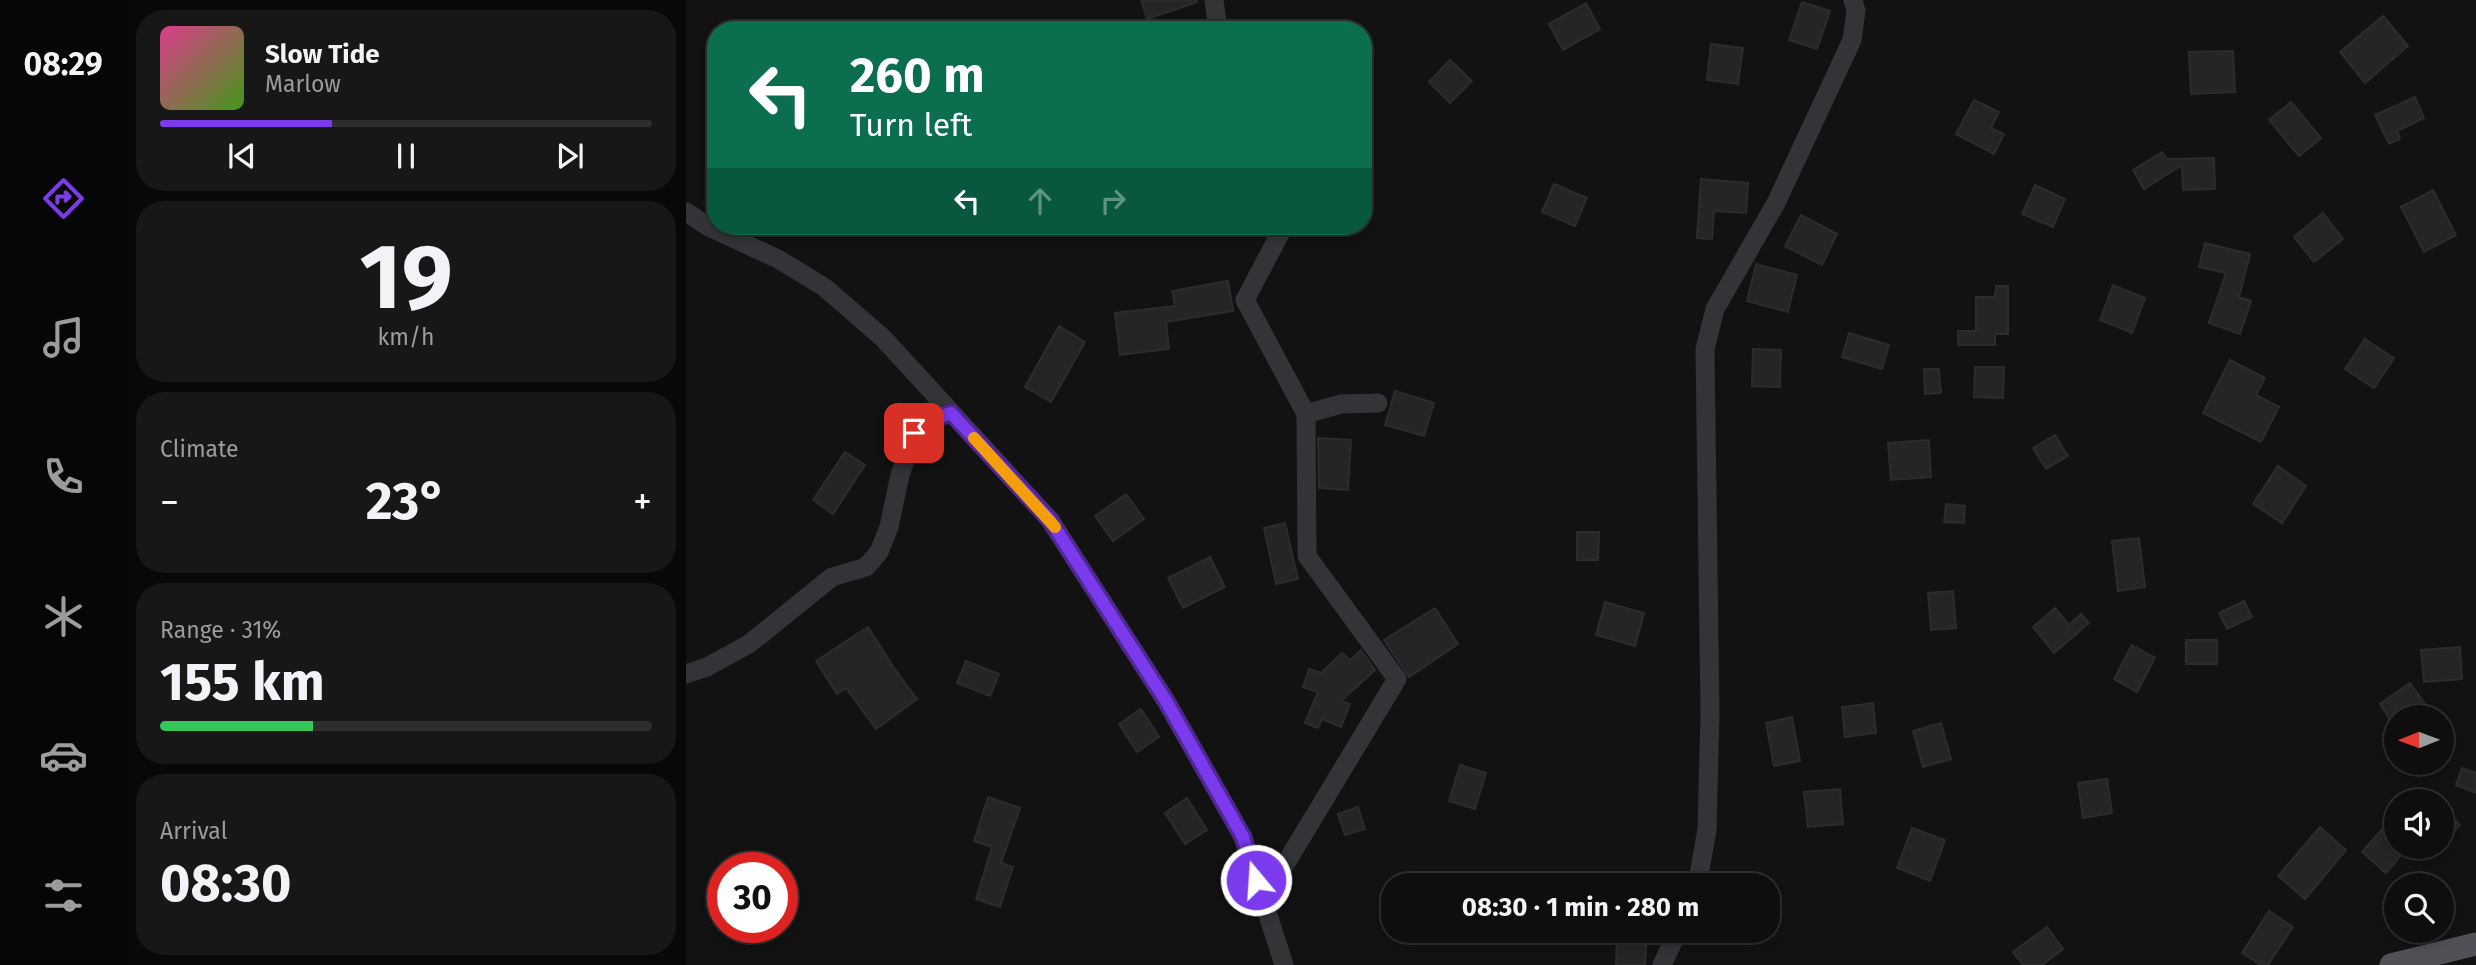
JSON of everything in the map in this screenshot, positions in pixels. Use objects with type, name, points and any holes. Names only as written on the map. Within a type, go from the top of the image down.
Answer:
[{"type":"main road","points":[[2391,965],[2476,943]]},
{"type":"street","points":[[1214,0],[1217,21]]},
{"type":"street","points":[[1700,873],[1707,830],[1710,714],[1705,349],[1715,309],[1776,203],[1852,40],[1856,11],[1853,0]]},
{"type":"street","points":[[686,212],[707,226]]},
{"type":"street","points":[[727,235],[778,258],[824,287],[883,338],[1050,520],[1166,701],[1243,837],[1284,965]]},
{"type":"street","points":[[1263,901],[1397,679],[1307,556],[1306,414],[1245,300],[1279,235]]},
{"type":"street","points":[[1306,414],[1341,404],[1378,403]]},
{"type":"street","points":[[686,674],[707,667],[749,643],[832,577],[866,566],[879,552],[889,527],[900,475],[914,433],[922,423],[951,413]]},
{"type":"street","points":[[1662,965],[1672,943]]},
{"type":"building","points":[[1141,0],[1197,0],[1197,2],[1147,19]]},
{"type":"building","points":[[1802,2],[1830,11],[1817,49],[1789,40]]},
{"type":"building","points":[[1586,3],[1600,29],[1563,50],[1549,24]]},
{"type":"building","points":[[2383,16],[2408,46],[2365,83],[2340,52]]},
{"type":"building","points":[[1711,44],[1743,48],[1738,84],[1707,80]]},
{"type":"building","points":[[2233,51],[2235,92],[2191,94],[2189,52]]},
{"type":"building","points":[[1450,60],[1472,81],[1450,103],[1429,82]]},
{"type":"building","points":[[2415,97],[2424,118],[2397,131],[2400,139],[2389,144],[2375,115]]},
{"type":"building","points":[[1974,100],[1999,112],[1991,128],[2004,134],[1994,154],[1956,134]]},
{"type":"building","points":[[2291,102],[2321,138],[2299,156],[2269,120]]},
{"type":"building","points":[[2162,152],[2167,159],[2214,158],[2215,189],[2183,190],[2182,165],[2144,189],[2133,170]]},
{"type":"building","points":[[1701,179],[1748,183],[1746,213],[1714,211],[1712,239],[1697,238]]},
{"type":"building","points":[[1554,184],[1587,198],[1575,226],[1542,212]]},
{"type":"building","points":[[2035,185],[2065,199],[2053,227],[2022,214]]},
{"type":"building","points":[[2433,190],[2456,235],[2424,252],[2401,207]]},
{"type":"building","points":[[2323,213],[2343,239],[2314,262],[2294,237]]},
{"type":"building","points":[[1801,215],[1837,234],[1822,265],[1785,246]]},
{"type":"building","points":[[2205,243],[2250,254],[2239,297],[2251,301],[2240,334],[2209,323],[2226,273],[2199,267]]},
{"type":"building","points":[[1756,264],[1797,275],[1788,312],[1747,301]]},
{"type":"building","points":[[1228,281],[1233,311],[1166,322],[1169,349],[1120,355],[1115,313],[1175,306],[1172,291]]},
{"type":"building","points":[[2113,285],[2145,298],[2132,333],[2100,320]]},
{"type":"building","points":[[1996,286],[2008,286],[2008,334],[1995,334],[1995,345],[1958,345],[1958,331],[1976,331],[1976,297],[1995,297]]},
{"type":"building","points":[[1059,326],[1085,342],[1051,402],[1025,387]]},
{"type":"building","points":[[1849,333],[1889,345],[1882,369],[1842,357]]},
{"type":"building","points":[[2365,339],[2394,358],[2374,388],[2345,369]]},
{"type":"building","points":[[1753,349],[1781,350],[1780,387],[1752,386]]},
{"type":"building","points":[[2230,360],[2265,378],[2256,395],[2279,407],[2261,442],[2203,413]]},
{"type":"building","points":[[1975,367],[2004,367],[2003,398],[1974,397]]},
{"type":"building","points":[[1924,369],[1939,369],[1941,393],[1925,394]]},
{"type":"building","points":[[1395,391],[1434,403],[1424,436],[1385,425]]},
{"type":"building","points":[[2055,435],[2068,456],[2046,469],[2033,448]]},
{"type":"building","points":[[1318,438],[1351,440],[1348,490],[1319,488]]},
{"type":"building","points":[[1929,440],[1931,477],[1891,480],[1888,443]]},
{"type":"building","points":[[845,452],[865,465],[833,514],[813,500]]},
{"type":"building","points":[[2278,466],[2306,486],[2282,523],[2253,504]]},
{"type":"building","points":[[1126,494],[1144,519],[1113,541],[1095,516]]},
{"type":"building","points":[[1946,504],[1965,506],[1964,523],[1944,522]]},
{"type":"building","points":[[1285,523],[1298,579],[1276,584],[1264,528]]},
{"type":"building","points":[[1577,532],[1599,532],[1598,560],[1577,560]]},
{"type":"building","points":[[2139,538],[2145,587],[2118,591],[2112,541]]},
{"type":"building","points":[[1210,557],[1225,587],[1183,608],[1168,578]]},
{"type":"building","points":[[1953,591],[1956,628],[1931,630],[1928,593]]},
{"type":"building","points":[[2244,601],[2252,617],[2227,629],[2219,613]]},
{"type":"building","points":[[1605,602],[1644,613],[1635,646],[1596,635]]},
{"type":"building","points":[[1435,608],[1458,644],[1409,677],[1384,640]]},
{"type":"building","points":[[2055,608],[2069,625],[2081,614],[2089,623],[2054,653],[2033,627]]},
{"type":"building","points":[[868,627],[917,699],[876,729],[846,688],[837,694],[816,661]]},
{"type":"building","points":[[2186,640],[2217,640],[2217,664],[2186,664]]},
{"type":"building","points":[[2132,645],[2155,658],[2137,692],[2114,679]]},
{"type":"building","points":[[2460,647],[2462,679],[2424,682],[2421,650]]},
{"type":"building","points":[[1361,650],[1375,670],[1341,701],[1350,704],[1341,727],[1322,719],[1318,728],[1305,723],[1318,692],[1303,687],[1309,669],[1321,673],[1342,653],[1350,660]]},
{"type":"building","points":[[966,661],[999,674],[990,696],[957,683]]},
{"type":"building","points":[[2410,683],[2426,705],[2384,705],[2384,710],[2380,704]]},
{"type":"building","points":[[1873,703],[1876,733],[1845,737],[1842,707]]},
{"type":"building","points":[[1141,709],[1159,737],[1137,752],[1119,724]]},
{"type":"building","points":[[1792,717],[1800,761],[1774,766],[1766,723]]},
{"type":"building","points":[[1941,723],[1951,759],[1923,767],[1913,731]]},
{"type":"building","points":[[1460,765],[1486,773],[1475,809],[1449,801]]},
{"type":"building","points":[[2462,768],[2476,773],[2476,793],[2456,785]]},
{"type":"building","points":[[2107,779],[2112,813],[2083,818],[2078,783]]},
{"type":"building","points":[[1840,789],[1843,824],[1808,827],[1804,792]]},
{"type":"building","points":[[988,797],[1020,808],[1001,863],[1013,867],[1000,907],[976,899],[992,847],[974,841]]},
{"type":"building","points":[[1187,798],[1207,830],[1185,844],[1165,813]]},
{"type":"building","points":[[1358,807],[1365,829],[1345,835],[1338,814]]},
{"type":"building","points":[[2454,819],[2460,825],[2454,831]]},
{"type":"building","points":[[2320,827],[2346,850],[2305,899],[2278,876]]},
{"type":"building","points":[[1912,828],[1945,840],[1930,881],[1897,868]]},
{"type":"building","points":[[2382,829],[2384,859],[2398,859],[2386,873],[2362,852]]},
{"type":"building","points":[[2269,911],[2293,927],[2268,965],[2261,965],[2242,953]]},
{"type":"building","points":[[2047,927],[2063,949],[2042,965],[2023,965],[2013,952]]},
{"type":"building","points":[[1617,943],[1646,943],[1645,965],[1616,965]]},
{"type":"slow traffic","points":[[974,438],[1055,527]]},
{"type":"route","points":[[914,433],[922,423],[951,413],[1050,520],[1166,701],[1243,837],[1256,880]]}]
